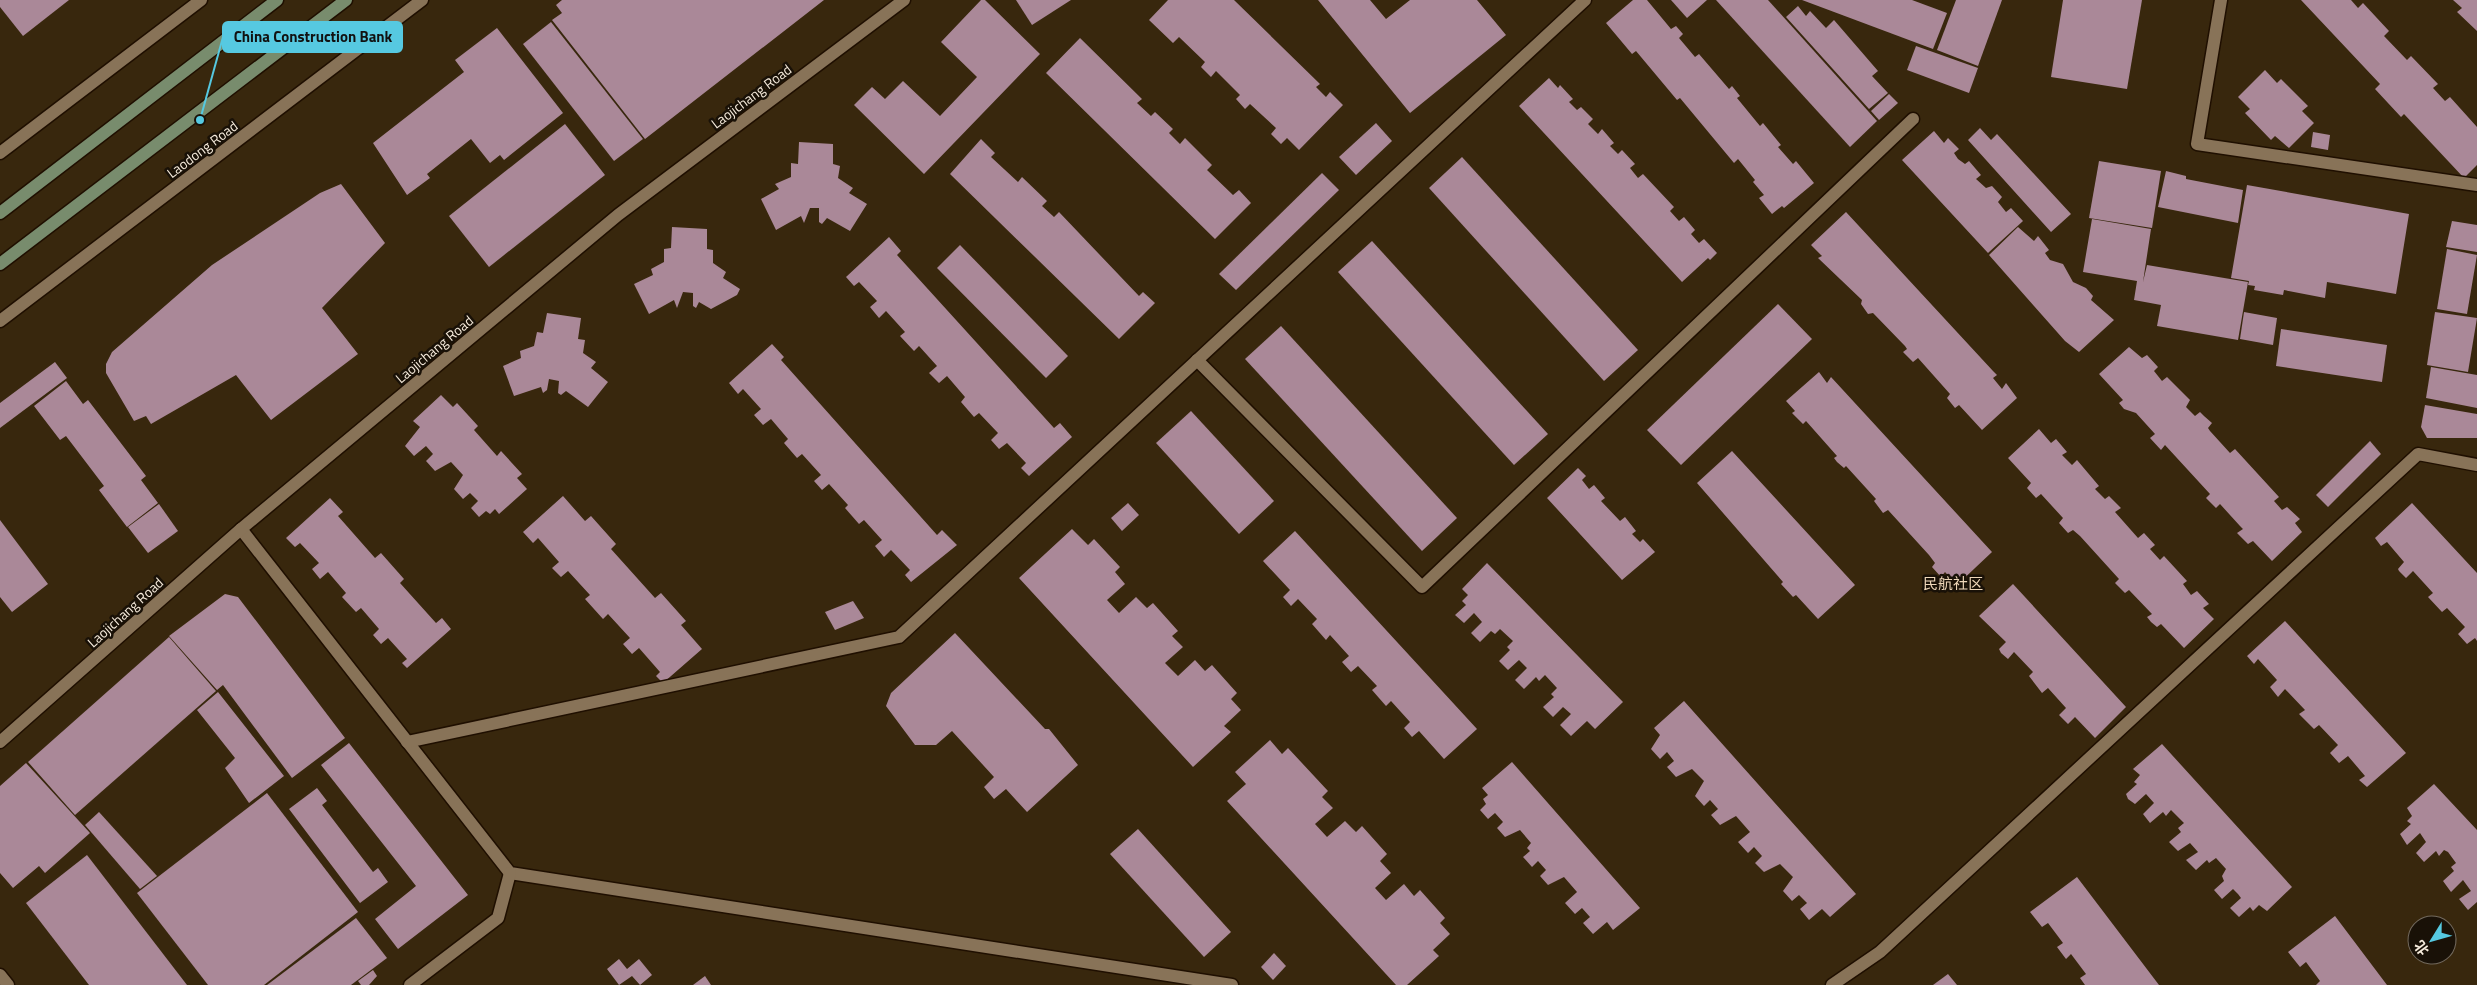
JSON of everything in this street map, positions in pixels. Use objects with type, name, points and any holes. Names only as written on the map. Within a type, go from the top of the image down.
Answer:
[{"type":"main road","points":[[0,213],[277,0]]},
{"type":"main road","points":[[0,264],[346,0]]},
{"type":"street","points":[[0,153],[201,0]]},
{"type":"street","name":"Laodong Road","points":[[0,321],[422,0]]},
{"type":"street","name":"Laojichang Road","points":[[0,742],[241,529],[618,215],[904,0]]},
{"type":"street","points":[[407,742],[899,637],[1585,0]]},
{"type":"street","points":[[2221,0],[2197,144],[2477,185]]},
{"type":"street","points":[[1197,360],[1422,587],[1913,119]]},
{"type":"street","points":[[1832,985],[1880,952],[2418,454],[2477,466]]},
{"type":"street","points":[[241,529],[510,873],[1232,985]]},
{"type":"street","points":[[410,985],[498,918],[510,873]]},
{"type":"street","points":[[0,975],[8,985]]},
{"type":"building","points":[[0,0],[69,0],[23,36],[0,7]]},
{"type":"building","points":[[562,0],[824,0],[645,139],[552,20],[562,13],[556,5]]},
{"type":"building","points":[[981,0],[985,0],[1040,54],[924,174],[854,105],[872,87],[885,99],[903,81],[940,116],[977,77],[941,42]]},
{"type":"building","points":[[1016,0],[1071,0],[1032,25]]},
{"type":"building","points":[[1168,0],[1234,0],[1320,84],[1316,87],[1326,97],[1330,92],[1343,105],[1299,150],[1287,138],[1281,144],[1271,134],[1276,128],[1250,104],[1245,109],[1236,99],[1240,95],[1216,71],[1211,77],[1201,67],[1205,62],[1179,37],[1173,43],[1149,20]]},
{"type":"building","points":[[1318,0],[1370,0],[1386,19],[1410,0],[1477,0],[1506,35],[1410,113]]},
{"type":"building","points":[[1633,0],[1647,0],[1671,29],[1676,26],[1683,34],[1679,38],[1695,57],[1699,54],[1729,89],[1732,86],[1740,96],[1737,98],[1760,126],[1763,123],[1781,145],[1778,147],[1793,164],[1796,161],[1814,183],[1784,208],[1782,206],[1772,214],[1759,198],[1764,195],[1753,182],[1755,180],[1738,159],[1734,163],[1680,98],[1677,100],[1636,51],[1632,54],[1606,23]]},
{"type":"building","points":[[1671,0],[1707,0],[1687,18]]},
{"type":"building","points":[[1716,0],[1768,0],[1877,121],[1850,147]]},
{"type":"building","points":[[1802,0],[1912,0],[1947,13],[1933,49]]},
{"type":"building","points":[[1956,0],[2002,0],[1978,66],[1937,50]]},
{"type":"building","points":[[2063,0],[2142,0],[2127,89],[2051,77]]},
{"type":"building","points":[[2301,0],[2351,0],[2358,8],[2363,3],[2389,31],[2384,36],[2407,60],[2411,56],[2438,84],[2433,88],[2445,101],[2450,97],[2477,127],[2477,165],[2464,178],[2404,114],[2401,117],[2375,89],[2380,84]]},
{"type":"building","points":[[2453,0],[2477,0],[2477,31],[2457,12],[2462,8]]},
{"type":"building","points":[[1798,6],[1806,16],[1810,11],[1826,28],[1834,20],[1878,71],[1872,76],[1888,93],[1869,109],[1786,17]]},
{"type":"building","points":[[551,22],[643,139],[614,161],[523,44]]},
{"type":"building","points":[[497,28],[563,113],[504,160],[500,155],[490,163],[471,139],[427,174],[430,178],[407,195],[373,143],[464,72],[455,60]]},
{"type":"building","points":[[1080,38],[1142,99],[1137,103],[1151,116],[1155,112],[1173,129],[1169,133],[1180,144],[1185,138],[1212,165],[1207,170],[1233,195],[1239,190],[1251,203],[1215,239],[1046,73]]},
{"type":"building","points":[[1916,46],[1978,68],[1969,93],[1907,70]]},
{"type":"building","points":[[2265,70],[2277,83],[2281,79],[2308,106],[2302,111],[2314,123],[2289,148],[2275,136],[2271,140],[2245,113],[2250,109],[2238,97]]},
{"type":"building","points":[[1549,78],[1558,88],[1560,85],[1573,99],[1569,102],[1577,110],[1581,107],[1593,119],[1588,124],[1598,134],[1602,129],[1614,143],[1610,146],[1618,154],[1622,150],[1635,164],[1630,168],[1638,178],[1643,174],[1674,207],[1670,211],[1679,221],[1684,217],[1695,230],[1691,234],[1699,243],[1704,239],[1717,253],[1710,260],[1708,258],[1682,282],[1519,106]]},
{"type":"building","points":[[1889,94],[1898,103],[1879,120],[1871,111]]},
{"type":"building","points":[[1376,123],[1392,141],[1356,175],[1339,157]]},
{"type":"building","points":[[565,124],[605,175],[489,267],[449,216]]},
{"type":"building","points":[[1980,128],[1991,140],[1997,134],[2071,214],[2051,232],[1968,140]]},
{"type":"building","points":[[1934,131],[1944,143],[1948,138],[1959,149],[1954,153],[1958,159],[1965,164],[1969,161],[1981,175],[1976,179],[1986,188],[1992,186],[2002,197],[1998,202],[2006,212],[2011,208],[2023,221],[1988,253],[1902,160]]},
{"type":"building","points":[[2313,132],[2330,135],[2328,150],[2311,147]]},
{"type":"building","points":[[981,139],[995,153],[991,157],[1018,182],[1022,177],[1047,201],[1042,206],[1054,217],[1059,212],[1139,296],[1143,292],[1155,303],[1119,339],[950,174]]},
{"type":"building","points":[[799,142],[833,144],[833,164],[840,166],[838,178],[853,188],[849,193],[867,204],[850,231],[827,218],[822,224],[819,222],[819,208],[810,208],[804,223],[801,216],[776,230],[761,199],[779,189],[775,184],[791,177],[791,163],[798,164]]},
{"type":"building","points":[[1462,157],[1638,350],[1604,381],[1429,188]]},
{"type":"building","points":[[2099,161],[2161,171],[2152,228],[2089,218]]},
{"type":"building","points":[[2166,171],[2186,176],[2186,179],[2243,190],[2238,223],[2158,207]]},
{"type":"building","points":[[1322,173],[1339,190],[1236,290],[1219,274]]},
{"type":"building","points":[[341,184],[385,243],[322,308],[358,354],[271,420],[236,375],[151,424],[146,416],[134,421],[106,373],[106,364],[112,352],[212,265],[320,193]]},
{"type":"building","points":[[2247,185],[2409,214],[2396,294],[2327,282],[2325,298],[2284,290],[2283,295],[2254,290],[2255,286],[2248,285],[2249,281],[2231,278]]},
{"type":"building","points":[[1846,212],[1997,375],[1993,378],[2002,389],[2006,383],[2017,398],[1982,430],[1959,405],[1955,408],[1947,398],[1950,394],[1918,358],[1913,362],[1903,352],[1907,349],[1905,346],[1873,313],[1868,314],[1861,304],[1862,300],[1818,258],[1822,256],[1811,245]]},
{"type":"building","points":[[2092,219],[2151,229],[2143,282],[2147,265],[2248,282],[2238,340],[2157,326],[2161,305],[2134,300],[2137,281],[2083,272]]},
{"type":"building","points":[[2452,221],[2477,225],[2477,252],[2446,247]]},
{"type":"building","points":[[672,227],[707,229],[707,249],[713,250],[713,263],[726,272],[723,278],[740,289],[737,295],[711,309],[699,302],[696,308],[693,306],[693,293],[683,292],[677,308],[674,300],[649,314],[634,284],[653,275],[651,269],[664,262],[664,249],[671,248]]},
{"type":"building","points":[[2018,227],[2034,241],[2038,236],[2049,250],[2045,253],[2050,260],[2063,264],[2073,282],[2086,288],[2093,296],[2091,300],[2114,320],[2079,352],[2065,341],[1989,255]]},
{"type":"building","points":[[889,237],[901,251],[897,255],[1054,428],[1060,423],[1072,437],[1029,476],[1021,468],[1026,463],[1007,443],[999,449],[991,440],[998,433],[979,413],[974,417],[961,402],[965,397],[947,376],[939,383],[929,373],[937,366],[919,346],[914,351],[900,336],[905,332],[886,311],[879,318],[870,307],[877,301],[859,282],[854,286],[846,277]]},
{"type":"building","points":[[1372,241],[1548,434],[1514,465],[1338,272]]},
{"type":"building","points":[[960,245],[1068,356],[1046,378],[937,268]]},
{"type":"building","points":[[2447,249],[2477,255],[2467,314],[2437,309]]},
{"type":"building","points":[[1778,304],[1812,339],[1681,465],[1647,430]]},
{"type":"building","points":[[2244,312],[2277,318],[2273,345],[2240,339]]},
{"type":"building","points":[[2435,312],[2477,318],[2468,372],[2427,365]]},
{"type":"building","points":[[547,313],[581,318],[578,339],[585,340],[583,353],[596,362],[591,368],[608,382],[588,407],[566,391],[561,395],[558,393],[559,381],[549,379],[547,390],[543,393],[541,387],[514,396],[503,366],[521,358],[520,351],[534,346],[537,332],[543,333]]},
{"type":"building","points":[[1281,326],[1457,518],[1422,551],[1245,359]]},
{"type":"building","points":[[2281,329],[2387,345],[2382,382],[2276,366]]},
{"type":"building","points":[[772,344],[784,357],[781,360],[937,535],[942,530],[957,545],[911,582],[905,575],[910,570],[891,550],[884,557],[875,546],[882,540],[864,520],[859,524],[845,508],[848,505],[829,484],[822,490],[814,481],[821,475],[802,454],[797,458],[784,443],[788,439],[771,419],[763,425],[754,415],[761,409],[743,389],[738,394],[729,383]]},
{"type":"building","points":[[2129,347],[2142,358],[2147,355],[2158,367],[2154,371],[2162,381],[2167,377],[2190,400],[2186,407],[2195,416],[2200,412],[2212,423],[2208,428],[2210,431],[2230,453],[2235,449],[2279,497],[2274,501],[2282,510],[2287,507],[2300,519],[2295,523],[2302,532],[2272,561],[2253,541],[2248,544],[2237,533],[2243,529],[2220,504],[2216,508],[2206,498],[2210,494],[2165,445],[2161,450],[2150,438],[2155,434],[2136,413],[2124,409],[2119,403],[2123,400],[2099,374]]},
{"type":"building","points":[[55,362],[67,378],[0,428],[0,403]]},
{"type":"building","points":[[2431,367],[2477,375],[2477,408],[2426,398]]},
{"type":"building","points":[[1819,372],[1827,383],[1831,377],[1992,552],[1957,585],[1945,572],[1941,577],[1932,567],[1935,563],[1929,555],[1888,510],[1883,513],[1874,501],[1876,499],[1846,466],[1844,468],[1837,462],[1834,458],[1837,456],[1806,421],[1803,424],[1792,413],[1795,411],[1786,401]]},
{"type":"building","points":[[66,381],[83,404],[88,400],[146,476],[141,480],[158,503],[127,527],[99,490],[104,486],[66,436],[60,440],[34,406]]},
{"type":"building","points":[[441,395],[453,407],[457,403],[478,426],[474,430],[497,456],[501,451],[522,474],[517,478],[527,489],[499,514],[495,509],[490,514],[486,511],[479,517],[471,508],[478,501],[470,493],[463,499],[454,489],[463,475],[451,462],[435,471],[426,461],[433,454],[426,446],[414,456],[405,446],[420,427],[413,421]]},
{"type":"building","points":[[2425,405],[2477,414],[2477,438],[2427,438],[2421,427]]},
{"type":"building","points":[[1191,411],[1274,501],[1239,534],[1156,443]]},
{"type":"building","points":[[2039,429],[2051,443],[2056,439],[2067,452],[2062,455],[2072,465],[2077,460],[2099,486],[2095,489],[2105,499],[2109,496],[2121,508],[2115,512],[2138,538],[2144,533],[2155,545],[2150,549],[2160,560],[2164,556],[2187,581],[2183,584],[2191,595],[2197,591],[2209,604],[2203,608],[2214,619],[2184,648],[2161,624],[2157,627],[2151,622],[2147,617],[2152,614],[2129,590],[2125,593],[2115,583],[2119,579],[2080,536],[2073,530],[2068,533],[2059,523],[2063,518],[2041,494],[2036,498],[2027,488],[2031,483],[2008,458]]},
{"type":"building","points":[[2370,441],[2381,454],[2328,507],[2316,495]]},
{"type":"building","points":[[1732,451],[1855,585],[1818,619],[1796,595],[1793,597],[1781,584],[1783,582],[1697,483]]},
{"type":"building","points":[[1578,468],[1586,476],[1582,480],[1589,489],[1594,485],[1605,498],[1601,501],[1620,521],[1625,517],[1636,531],[1632,534],[1640,542],[1643,539],[1655,552],[1622,580],[1547,498]]},
{"type":"building","points":[[563,496],[585,521],[591,516],[616,544],[611,549],[655,598],[661,593],[686,621],[681,625],[702,649],[663,683],[656,676],[660,672],[639,648],[632,654],[623,644],[630,638],[608,614],[603,619],[585,599],[590,595],[568,571],[561,577],[552,568],[559,562],[538,538],[533,543],[523,532]]},
{"type":"building","points":[[330,498],[343,512],[338,516],[375,558],[381,553],[404,579],[400,583],[436,623],[442,618],[451,629],[407,668],[402,663],[407,659],[388,638],[381,644],[373,635],[379,629],[361,608],[356,612],[342,597],[346,593],[328,572],[320,579],[312,569],[319,563],[300,543],[295,547],[286,538]]},
{"type":"building","points":[[1128,503],[1139,515],[1122,531],[1111,518]]},
{"type":"building","points":[[2412,503],[2477,573],[2477,641],[2475,638],[2467,644],[2458,634],[2465,627],[2447,608],[2442,612],[2428,597],[2433,593],[2413,571],[2406,578],[2398,569],[2404,562],[2387,542],[2381,546],[2375,538]]},
{"type":"building","points":[[159,504],[178,531],[148,553],[128,527]]},
{"type":"building","points":[[0,520],[48,584],[12,612],[0,597]]},
{"type":"building","points":[[1072,529],[1088,545],[1094,539],[1120,567],[1115,572],[1125,584],[1107,600],[1119,613],[1136,597],[1147,608],[1153,603],[1178,631],[1172,636],[1183,647],[1165,663],[1178,676],[1195,660],[1205,671],[1212,665],[1237,693],[1231,699],[1241,710],[1224,726],[1231,732],[1193,767],[1019,578]]},
{"type":"building","points":[[1295,531],[1477,729],[1444,759],[1419,731],[1412,737],[1404,728],[1410,722],[1391,701],[1386,706],[1372,690],[1377,686],[1358,666],[1351,672],[1342,662],[1349,656],[1330,635],[1326,640],[1312,624],[1317,619],[1298,599],[1291,606],[1283,597],[1290,590],[1263,561]]},
{"type":"building","points":[[1487,563],[1623,702],[1595,729],[1587,721],[1571,736],[1560,725],[1571,714],[1563,707],[1553,717],[1543,707],[1554,697],[1551,694],[1557,688],[1545,675],[1539,681],[1536,677],[1524,689],[1515,680],[1527,668],[1519,660],[1508,670],[1499,661],[1510,650],[1507,647],[1513,641],[1500,629],[1495,634],[1491,631],[1480,642],[1471,633],[1482,622],[1474,613],[1464,623],[1455,615],[1466,605],[1462,601],[1468,595],[1462,589]]},
{"type":"building","points":[[2013,584],[2126,707],[2095,738],[2075,717],[2068,724],[2059,715],[2066,708],[2048,688],[2042,693],[2029,676],[2033,672],[2014,652],[2008,659],[2001,653],[1999,649],[2006,642],[1979,616]]},
{"type":"building","points":[[225,594],[238,597],[345,738],[292,778],[223,685],[217,690],[169,636]]},
{"type":"building","points":[[853,601],[864,618],[835,630],[825,612]]},
{"type":"building","points":[[2285,621],[2406,753],[2367,787],[2359,780],[2365,776],[2348,756],[2339,763],[2330,753],[2338,745],[2319,725],[2314,729],[2299,714],[2305,710],[2285,689],[2278,697],[2270,687],[2277,680],[2258,659],[2254,664],[2247,656]]},
{"type":"building","points":[[955,633],[1045,729],[1049,729],[1078,765],[1027,812],[1006,789],[994,799],[984,787],[994,777],[952,731],[936,745],[915,745],[886,706],[891,693]]},
{"type":"building","points":[[169,637],[216,691],[75,815],[28,762]]},
{"type":"building","points":[[218,692],[284,776],[249,803],[225,768],[235,758],[197,710]]},
{"type":"building","points":[[1684,701],[1856,894],[1830,917],[1822,909],[1809,920],[1800,909],[1807,903],[1799,895],[1792,901],[1783,891],[1793,877],[1780,864],[1764,872],[1755,863],[1762,856],[1754,847],[1748,853],[1738,842],[1750,832],[1736,816],[1720,825],[1711,815],[1718,809],[1710,800],[1704,806],[1695,796],[1704,781],[1692,769],[1676,777],[1667,767],[1674,761],[1667,752],[1660,759],[1651,749],[1660,735],[1654,728]]},
{"type":"building","points":[[1270,740],[1282,754],[1288,748],[1328,791],[1322,797],[1333,808],[1315,824],[1327,837],[1345,821],[1356,832],[1362,826],[1387,854],[1380,861],[1391,873],[1375,888],[1386,900],[1404,884],[1414,896],[1420,890],[1445,918],[1440,923],[1450,934],[1433,950],[1439,956],[1407,985],[1396,985],[1227,801],[1246,784],[1235,772]]},
{"type":"building","points":[[349,743],[468,895],[398,949],[375,919],[416,886],[321,765]]},
{"type":"building","points":[[2162,744],[2292,887],[2267,911],[2259,905],[2253,911],[2250,907],[2239,917],[2230,908],[2241,898],[2238,894],[2233,889],[2222,899],[2214,890],[2224,881],[2222,876],[2226,869],[2216,858],[2209,863],[2207,860],[2196,870],[2186,860],[2198,852],[2190,843],[2178,851],[2169,842],[2181,832],[2178,828],[2184,823],[2171,810],[2166,816],[2163,812],[2150,823],[2143,814],[2154,803],[2146,794],[2135,804],[2128,799],[2126,794],[2137,784],[2134,782],[2140,775],[2133,769]]},
{"type":"building","points":[[1512,762],[1640,908],[1613,930],[1607,922],[1593,934],[1583,923],[1590,917],[1582,908],[1575,914],[1565,903],[1577,892],[1564,877],[1548,885],[1540,876],[1546,870],[1538,861],[1532,867],[1523,857],[1530,851],[1527,848],[1531,843],[1520,830],[1505,837],[1497,828],[1503,822],[1495,813],[1488,819],[1480,810],[1486,804],[1483,799],[1488,795],[1482,788]]},
{"type":"building","points":[[26,763],[90,833],[45,873],[39,866],[13,888],[0,873],[0,786]]},
{"type":"building","points":[[2434,784],[2477,830],[2477,902],[2468,910],[2459,899],[2471,891],[2463,880],[2451,892],[2443,881],[2454,871],[2451,867],[2456,863],[2448,852],[2444,850],[2439,856],[2436,851],[2424,862],[2416,853],[2426,842],[2420,833],[2407,845],[2400,834],[2411,824],[2407,821],[2412,816],[2407,808]]},
{"type":"building","points":[[317,788],[327,801],[322,805],[373,872],[378,868],[388,882],[360,903],[289,809]]},
{"type":"building","points":[[267,793],[358,912],[264,985],[208,985],[137,893]]},
{"type":"building","points":[[99,812],[157,876],[140,889],[85,825]]},
{"type":"building","points":[[1138,829],[1231,932],[1204,957],[1110,854]]},
{"type":"building","points":[[87,855],[187,985],[89,985],[26,903]]},
{"type":"building","points":[[2077,877],[2159,985],[2085,985],[2080,978],[2086,974],[2071,954],[2066,959],[2057,947],[2063,943],[2048,923],[2042,927],[2030,912]]},
{"type":"building","points":[[2335,916],[2387,985],[2316,985],[2320,981],[2306,962],[2300,967],[2288,952]]},
{"type":"building","points":[[356,918],[387,958],[351,985],[267,985]]},
{"type":"building","points":[[1274,953],[1286,966],[1273,980],[1261,967]]},
{"type":"building","points":[[619,959],[627,969],[639,959],[652,975],[640,985],[632,976],[619,985],[607,969]]},
{"type":"building","points":[[373,970],[377,976],[369,985],[361,985],[358,981]]},
{"type":"building","points":[[1948,974],[1957,985],[1933,985]]},
{"type":"building","points":[[705,976],[711,985],[693,985]]},
{"type":"place","name":"China Construction Bank","points":[[200,120]]},
{"type":"district","name":"民航社区","points":[[1953,583]]}]
